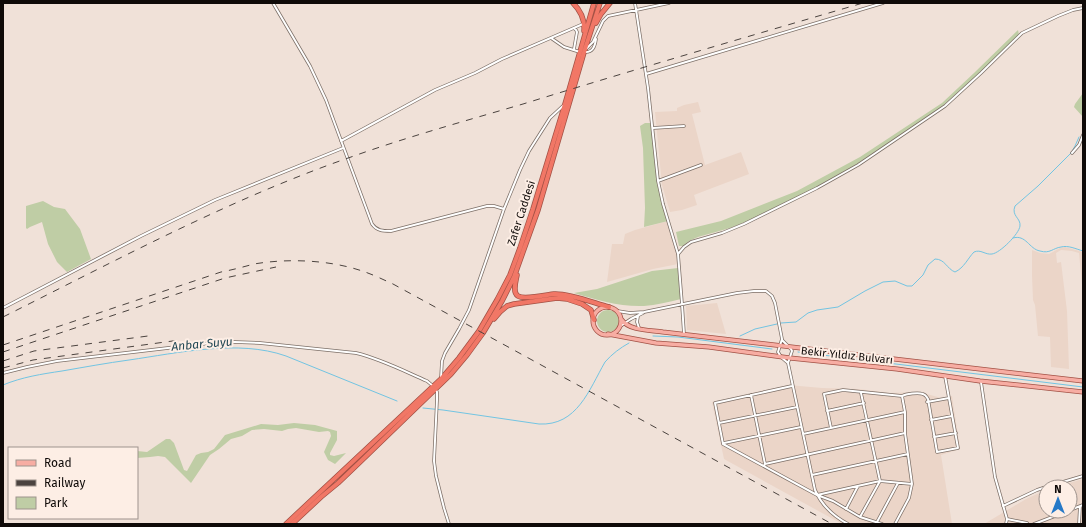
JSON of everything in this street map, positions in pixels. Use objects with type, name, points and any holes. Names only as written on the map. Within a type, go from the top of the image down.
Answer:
[{"type":"highway","points":[[572,3],[578,8],[584,24],[583,40]]},
{"type":"highway","name":"Zafer Caddesi","points":[[408,413],[451,374],[467,355],[490,321],[514,277],[538,210],[583,51],[583,40],[594,3]]},
{"type":"highway","name":"Zafer Caddesi","points":[[434,388],[460,358],[479,331],[510,276],[565,104],[583,51],[590,36],[600,3]]},
{"type":"highway","points":[[590,36],[601,14],[610,3]]},
{"type":"highway","points":[[523,254],[515,284],[515,293],[517,295],[523,298],[560,294],[609,307]]},
{"type":"highway","points":[[490,321],[493,320],[507,306],[557,298],[567,299],[582,304],[591,310],[594,320]]},
{"type":"highway","points":[[286,524],[408,413]]},
{"type":"highway","points":[[292,524],[349,472],[408,413]]},
{"type":"main road","points":[[604,307],[609,307],[617,311],[621,319],[620,328],[615,332],[608,334],[598,331],[594,325],[594,320],[595,314],[598,310],[604,307]]},
{"type":"main road","name":"Bekir Yıldız Bulvarı","points":[[621,319],[632,327],[639,328],[1083,381]]},
{"type":"main road","name":"Bekir Yıldız Bulvarı","points":[[608,334],[656,343],[709,347],[980,381],[1083,392]]},
{"type":"street","points":[[274,3],[310,66],[326,100],[372,224],[377,229],[391,231],[398,230],[487,206],[494,206],[504,209]]},
{"type":"street","points":[[635,3],[653,128],[658,181],[663,204],[678,254],[684,334]]},
{"type":"street","points":[[583,51],[596,37],[606,17],[669,3]]},
{"type":"street","points":[[646,74],[883,3]]},
{"type":"street","points":[[678,254],[691,242],[722,233],[744,224],[817,188],[853,168],[945,106],[1022,33],[1058,16],[1083,8]]},
{"type":"street","points":[[341,141],[435,90],[475,73],[502,59],[584,24]]},
{"type":"street","points":[[574,28],[577,32],[574,50]]},
{"type":"street","points":[[551,38],[564,47],[589,52],[593,49],[596,37]]},
{"type":"street","points":[[441,379],[442,361],[445,353],[469,310],[504,209],[529,151],[553,113],[565,104]]},
{"type":"street","points":[[653,128],[684,126]]},
{"type":"street","points":[[1072,153],[1079,145],[1083,135]]},
{"type":"street","points":[[3,308],[141,236],[215,200],[343,148]]},
{"type":"street","points":[[658,181],[701,165]]},
{"type":"street","points":[[617,311],[630,313],[644,312],[746,292],[766,292],[772,296],[774,301],[782,339],[778,352],[788,363]]},
{"type":"street","points":[[620,328],[625,323],[644,312]]},
{"type":"street","points":[[638,315],[637,322],[639,328]]},
{"type":"street","points":[[782,339],[792,351],[788,363],[815,490],[829,511],[848,524]]},
{"type":"street","points":[[3,373],[57,361],[173,347],[235,342],[356,353],[366,356],[427,381],[437,392],[434,461],[436,476],[449,524]]},
{"type":"street","points":[[831,428],[824,394],[843,390],[902,396],[905,394],[923,394],[927,397],[937,452],[958,448],[946,376]]},
{"type":"street","points":[[980,381],[995,477],[1007,519],[1006,524]]},
{"type":"street","points":[[723,444],[715,403],[792,386]]},
{"type":"street","points":[[860,517],[880,481],[862,393]]},
{"type":"street","points":[[751,395],[764,465]]},
{"type":"street","points":[[895,524],[909,498],[912,484],[902,396]]},
{"type":"street","points":[[927,402],[949,398]]},
{"type":"street","points":[[827,411],[864,404]]},
{"type":"street","points":[[719,424],[797,406]]},
{"type":"street","points":[[803,434],[905,412]]},
{"type":"street","points":[[931,420],[952,416]]},
{"type":"street","points":[[723,444],[801,427]]},
{"type":"street","points":[[764,465],[807,454],[905,433]]},
{"type":"street","points":[[934,437],[956,433]]},
{"type":"street","points":[[723,444],[817,495],[833,501],[860,517],[882,524]]},
{"type":"street","points":[[812,475],[908,454]]},
{"type":"street","points":[[1073,479],[1083,476]]},
{"type":"street","points":[[817,495],[880,481],[912,484]]},
{"type":"street","points":[[876,522],[898,483]]},
{"type":"street","points":[[846,509],[858,486]]},
{"type":"street","points":[[1003,506],[1038,490]]},
{"type":"street","points":[[1079,524],[1082,506]]},
{"type":"street","points":[[1007,519],[1026,524],[1033,524],[1047,519]]},
{"type":"shaded area","points":[[698,102],[701,112],[692,114],[705,165],[741,152],[749,174],[694,195],[697,205],[670,212],[662,185],[655,112],[677,111],[677,108],[684,105]]},
{"type":"shaded area","points":[[668,221],[678,255],[678,264],[653,269],[607,282],[612,244],[623,244],[625,234]]},
{"type":"shaded area","points":[[1065,247],[1083,252],[1083,295],[1079,253],[1061,250],[1056,253],[1057,263],[1061,262],[1067,311],[1069,369],[1051,367],[1050,337],[1038,336],[1035,305],[1033,300],[1032,276],[1032,250],[1049,254]]},
{"type":"shaded area","points":[[717,303],[726,334],[687,330],[686,306]]},
{"type":"shaded area","points":[[788,385],[858,389],[891,393],[916,392],[941,398],[952,396],[960,449],[941,455],[952,524],[842,524],[724,459],[712,402]]},
{"type":"shaded area","points":[[1083,479],[1083,524],[984,524],[1038,494],[1038,519],[1078,519],[1078,480]]},
{"type":"green space","points":[[1018,30],[1019,35],[937,111],[848,170],[792,202],[762,216],[730,228],[698,237],[689,241],[683,246],[679,246],[676,232],[721,221],[797,191],[860,157],[942,103]]},
{"type":"green space","points":[[1083,93],[1083,117],[1074,107]]},
{"type":"green space","points":[[645,123],[652,123],[659,190],[668,221],[644,227],[645,208],[643,148],[640,126]]},
{"type":"green space","points":[[43,201],[54,207],[65,209],[80,229],[91,259],[67,272],[57,262],[48,244],[42,222],[27,229],[26,228],[26,206]]},
{"type":"green space","points":[[678,268],[681,299],[653,305],[635,306],[609,302],[574,293],[597,289],[652,271]]},
{"type":"green space","points":[[604,310],[612,310],[619,317],[619,325],[612,332],[604,332],[597,325],[597,317]]},
{"type":"green space","points":[[294,423],[315,425],[337,431],[337,440],[330,455],[334,456],[346,453],[335,464],[328,460],[324,452],[331,436],[330,432],[328,431],[319,432],[296,428],[282,431],[264,429],[252,430],[242,436],[231,439],[210,455],[191,483],[165,457],[158,456],[138,458],[138,451],[147,452],[166,439],[170,439],[174,443],[184,470],[187,471],[196,455],[214,449],[225,435],[261,424],[278,425]]},
{"type":"waterway","points":[[781,323],[796,322],[808,313],[838,307],[883,282],[895,281],[907,286],[912,286],[923,275],[928,265],[935,259],[944,262],[952,271],[955,272],[976,251],[992,254],[1000,250],[1013,238],[1019,229],[1020,223],[1014,212],[1015,206],[1038,186],[1071,153],[1079,137]]},
{"type":"waterway","points":[[1013,238],[1021,238],[1036,250],[1043,252],[1066,246],[1083,251]]},
{"type":"waterway","points":[[740,336],[755,329],[777,324]]},
{"type":"waterway","points":[[653,336],[678,337],[772,349]]},
{"type":"waterway","points":[[423,408],[539,424],[552,423],[563,419],[572,413],[587,394],[605,362],[616,351],[629,343]]},
{"type":"waterway","name":"Anbar Suyu","points":[[3,385],[40,375],[167,354],[208,349],[248,348],[286,356],[397,401]]},
{"type":"waterway","points":[[798,352],[1083,387]]},
{"type":"railway","points":[[3,317],[174,231],[262,192],[351,157],[436,129],[863,3]]},
{"type":"railway","points":[[3,345],[233,269],[254,264],[281,261],[310,261],[339,265],[365,272],[393,284],[832,524]]},
{"type":"railway","points":[[3,352],[225,278],[276,267]]},
{"type":"railway","points":[[3,361],[34,351],[148,336]]},
{"type":"railway","points":[[3,368],[33,360],[180,340]]}]
